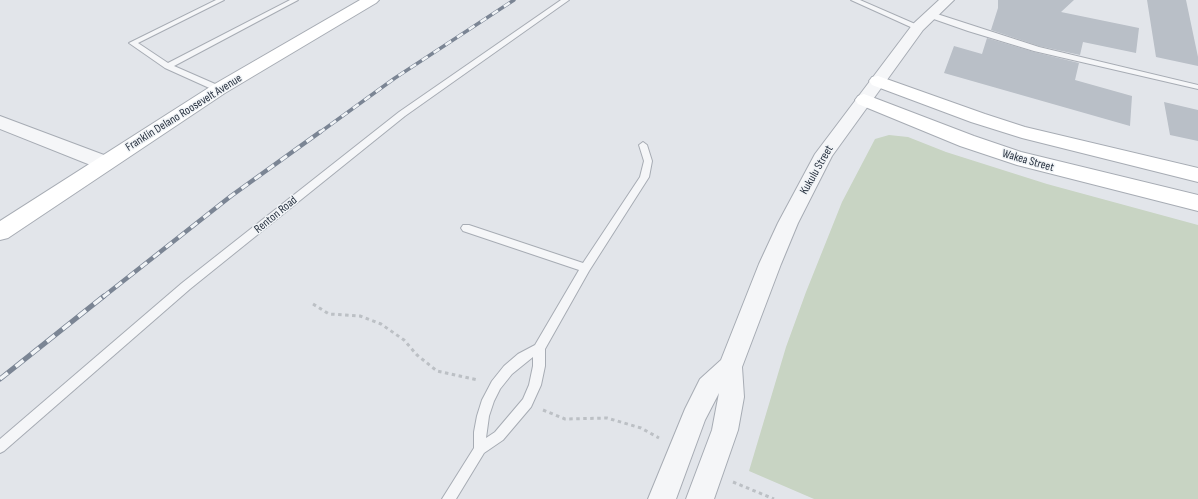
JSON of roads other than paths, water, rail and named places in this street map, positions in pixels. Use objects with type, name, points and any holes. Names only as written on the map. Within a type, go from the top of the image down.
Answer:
[{"type":"street","name":"Franklin Delano Roosevelt Avenue","points":[[0,232],[219,89],[371,0]]},
{"type":"street","name":"Kukulu Street","points":[[662,499],[694,417],[709,388],[730,367],[770,264],[797,205],[824,154],[924,21],[947,0]]},
{"type":"street","points":[[878,81],[978,118],[1022,132],[1198,175]]},
{"type":"street","name":"Wakea Street","points":[[864,100],[967,141],[1017,158],[1198,203]]},
{"type":"street","points":[[0,122],[105,163]]},
{"type":"street","name":"Kukulu Street","points":[[700,499],[725,430],[732,397],[730,367]]},
{"type":"lane","points":[[219,89],[168,66],[133,43],[221,0]]},
{"type":"lane","points":[[168,66],[295,0]]},
{"type":"lane","name":"Renton Road","points":[[0,448],[186,286],[396,119],[566,0]]},
{"type":"lane","points":[[854,0],[924,21],[971,29],[1037,49],[1198,87]]},
{"type":"lane","points":[[480,449],[480,432],[483,416],[488,400],[496,385],[508,370],[522,358],[538,348],[585,268],[644,177],[648,161],[643,145]]},
{"type":"lane","points":[[466,228],[585,268]]},
{"type":"lane","points":[[449,499],[480,449],[499,436],[514,420],[526,403],[535,385],[539,366],[538,348]]},
{"type":"railway","points":[[319,133],[395,78],[514,0]]},
{"type":"railway","points":[[103,297],[231,196],[320,132]]},
{"type":"railway","points":[[0,379],[104,296]]}]
